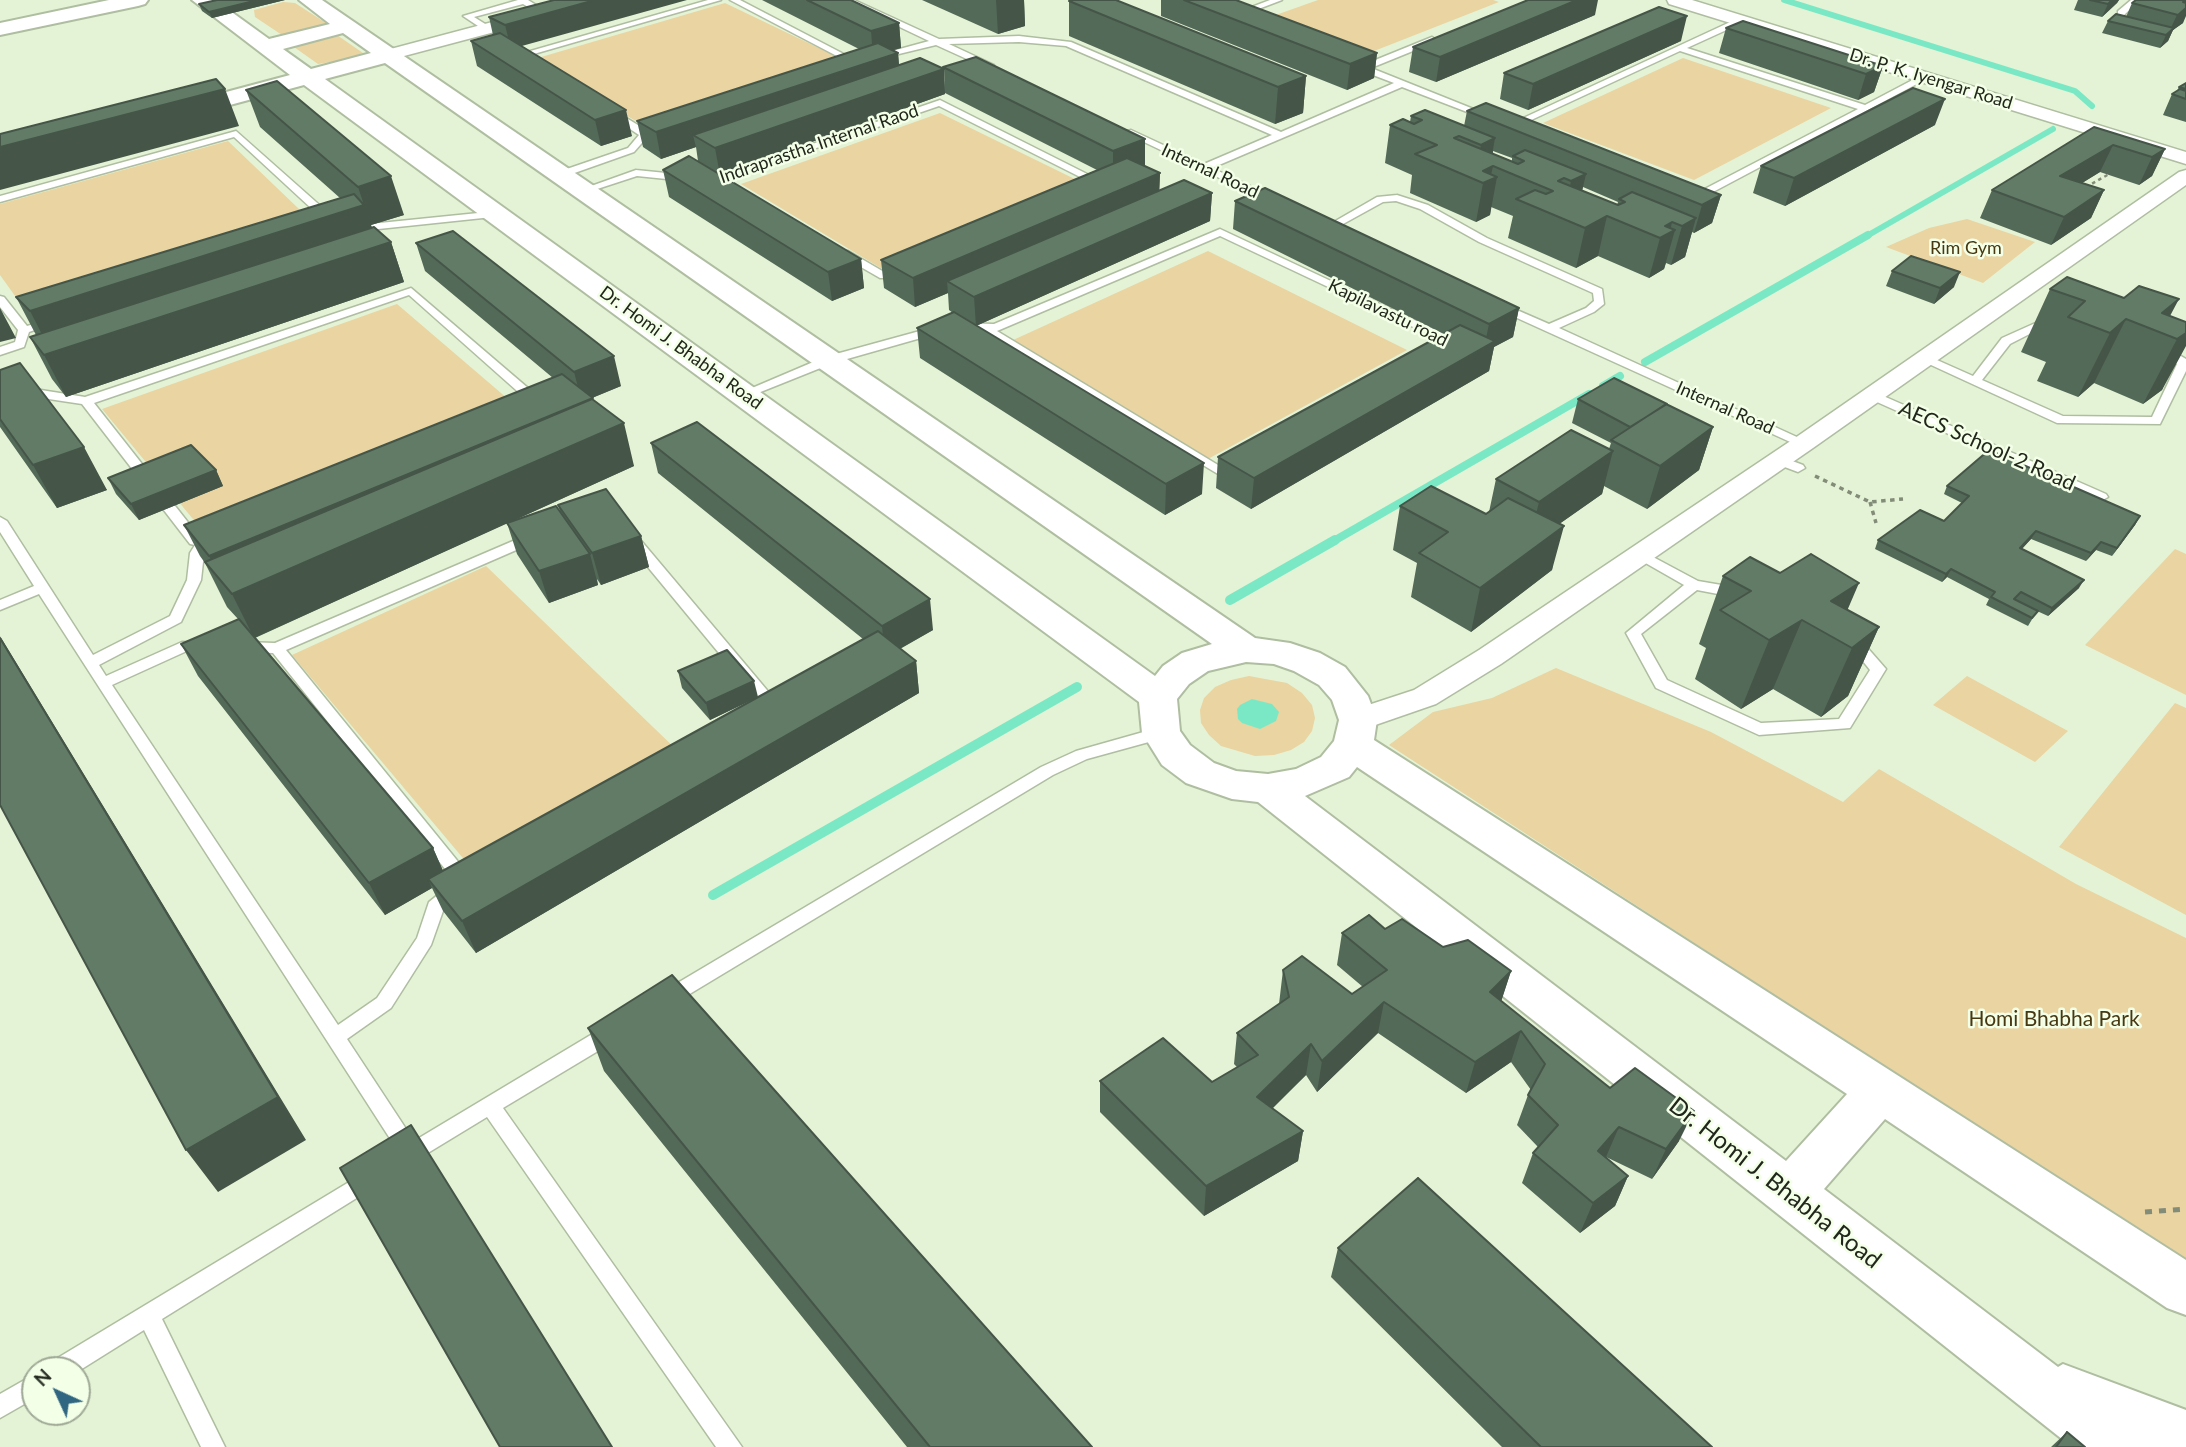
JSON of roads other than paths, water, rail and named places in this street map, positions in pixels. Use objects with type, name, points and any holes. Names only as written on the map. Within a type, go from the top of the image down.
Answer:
[{"type":"street","points":[[0,19],[92,0]]},
{"type":"street","points":[[0,29],[138,0]]},
{"type":"street","name":"Dr. Homi J. Bhabha Road","points":[[202,0],[744,394],[1160,715]]},
{"type":"street","points":[[309,0],[346,26],[398,52],[574,182],[1246,650]]},
{"type":"street","points":[[161,116],[594,0]]},
{"type":"street","name":"Dr. P. K. Iyengar Road","points":[[1675,0],[2186,158]]},
{"type":"street","points":[[267,46],[346,26]]},
{"type":"street","points":[[398,52],[462,53]]},
{"type":"street","points":[[2186,176],[1872,395],[1794,457],[1640,554],[1490,657],[1425,698],[1355,733],[1335,767],[1305,782],[1268,789],[1232,785],[1200,773],[1176,755],[1160,715],[1176,675],[1195,662],[1219,654],[1246,650],[1287,655],[1307,662],[1332,676],[1349,696],[1355,733],[1881,1089],[2186,1290]]},
{"type":"street","name":"Dr. Homi J. Bhabha Road","points":[[1268,789],[2117,1447]]},
{"type":"street","points":[[1788,1193],[1881,1089]]},
{"type":"street","points":[[2144,1262],[2186,1316]]},
{"type":"street","points":[[2026,1378],[2186,1438]]},
{"type":"lane","points":[[516,58],[717,0]]},
{"type":"lane","points":[[734,0],[858,63],[839,69]]},
{"type":"lane","points":[[847,0],[998,71]]},
{"type":"lane","points":[[1244,21],[1226,14],[1278,0]]},
{"type":"lane","points":[[2121,13],[2136,0]]},
{"type":"lane","points":[[1511,126],[1741,20]]},
{"type":"lane","points":[[1363,68],[1440,37]]},
{"type":"lane","points":[[852,65],[937,42],[1018,39],[1069,44],[1280,135]]},
{"type":"lane","points":[[1681,48],[1865,108]]},
{"type":"lane","points":[[1339,58],[1524,130]]},
{"type":"lane","points":[[1683,193],[1696,198],[1925,77]]},
{"type":"lane","points":[[1204,168],[1403,83]]},
{"type":"lane","name":"Indraprastha Internal Raod","points":[[710,181],[940,103],[1102,184],[1090,189]]},
{"type":"lane","points":[[598,105],[645,134]]},
{"type":"lane","points":[[574,182],[631,150],[645,134],[671,125]]},
{"type":"lane","name":"Internal Road","points":[[1119,128],[1292,209]]},
{"type":"lane","points":[[0,199],[236,134],[341,230],[498,214]]},
{"type":"lane","name":"Indraprastha Internal Raod","points":[[574,182],[636,173],[710,181],[721,187]]},
{"type":"lane","points":[[1330,227],[1381,199],[1397,198],[1424,207],[1483,240],[1598,291],[1600,302],[1590,310],[1548,329]]},
{"type":"lane","points":[[1317,221],[1342,233]]},
{"type":"lane","name":"Kapilavastu road","points":[[744,394],[829,359],[952,326],[996,328],[1220,232],[1455,342],[1443,349]]},
{"type":"lane","points":[[838,250],[884,276],[910,265]]},
{"type":"lane","points":[[0,397],[22,391],[86,401],[411,291],[538,403],[526,408]]},
{"type":"lane","points":[[0,299],[24,330]]},
{"type":"lane","name":"Internal Road","points":[[1487,301],[1548,329],[1794,457]]},
{"type":"lane","points":[[1976,380],[2006,341],[2066,312]]},
{"type":"lane","points":[[24,330],[63,318]]},
{"type":"lane","name":"Kapilavastu road","points":[[983,328],[1218,470],[1242,457]]},
{"type":"lane","points":[[0,351],[20,344],[24,330]]},
{"type":"lane","points":[[1924,359],[2061,420],[2156,421],[2184,363],[2152,343]]},
{"type":"lane","name":"AECS School-2 Road","points":[[1872,395],[2101,497]]},
{"type":"lane","points":[[86,401],[195,541],[213,534],[197,553],[194,580],[176,619],[90,663]]},
{"type":"lane","points":[[0,521],[41,588],[411,1153]]},
{"type":"lane","points":[[623,527],[771,706],[747,719]]},
{"type":"lane","points":[[103,683],[187,645],[277,648],[542,533]]},
{"type":"lane","points":[[1640,554],[1693,585],[1751,596]]},
{"type":"lane","points":[[1693,585],[1633,633],[1661,684],[1759,729],[1844,723],[1878,668],[1846,632]]},
{"type":"lane","points":[[0,605],[41,588]]},
{"type":"lane","points":[[277,648],[472,879],[435,907],[425,940],[384,1003],[335,1037]]},
{"type":"lane","points":[[656,1006],[1047,771],[1160,715]]},
{"type":"lane","points":[[81,1356],[621,1027]]},
{"type":"lane","points":[[490,1105],[730,1447]]},
{"type":"lane","points":[[148,1314],[213,1447]]},
{"type":"lane","points":[[0,1407],[21,1394]]},
{"type":"waterway","points":[[1784,0],[2075,91],[2092,106]]},
{"type":"waterway","points":[[1865,237],[2053,129]]},
{"type":"waterway","points":[[1645,362],[1868,235]]},
{"type":"waterway","points":[[1603,386],[1620,376]]},
{"type":"waterway","points":[[1332,542],[1589,394]]},
{"type":"waterway","points":[[1230,600],[1335,540]]},
{"type":"waterway","points":[[713,895],[1077,687]]},
{"type":"park label","name":"Rim Gym","points":[[1966,248]]},
{"type":"park label","name":"Homi Bhabha Park","points":[[2054,1019]]}]
